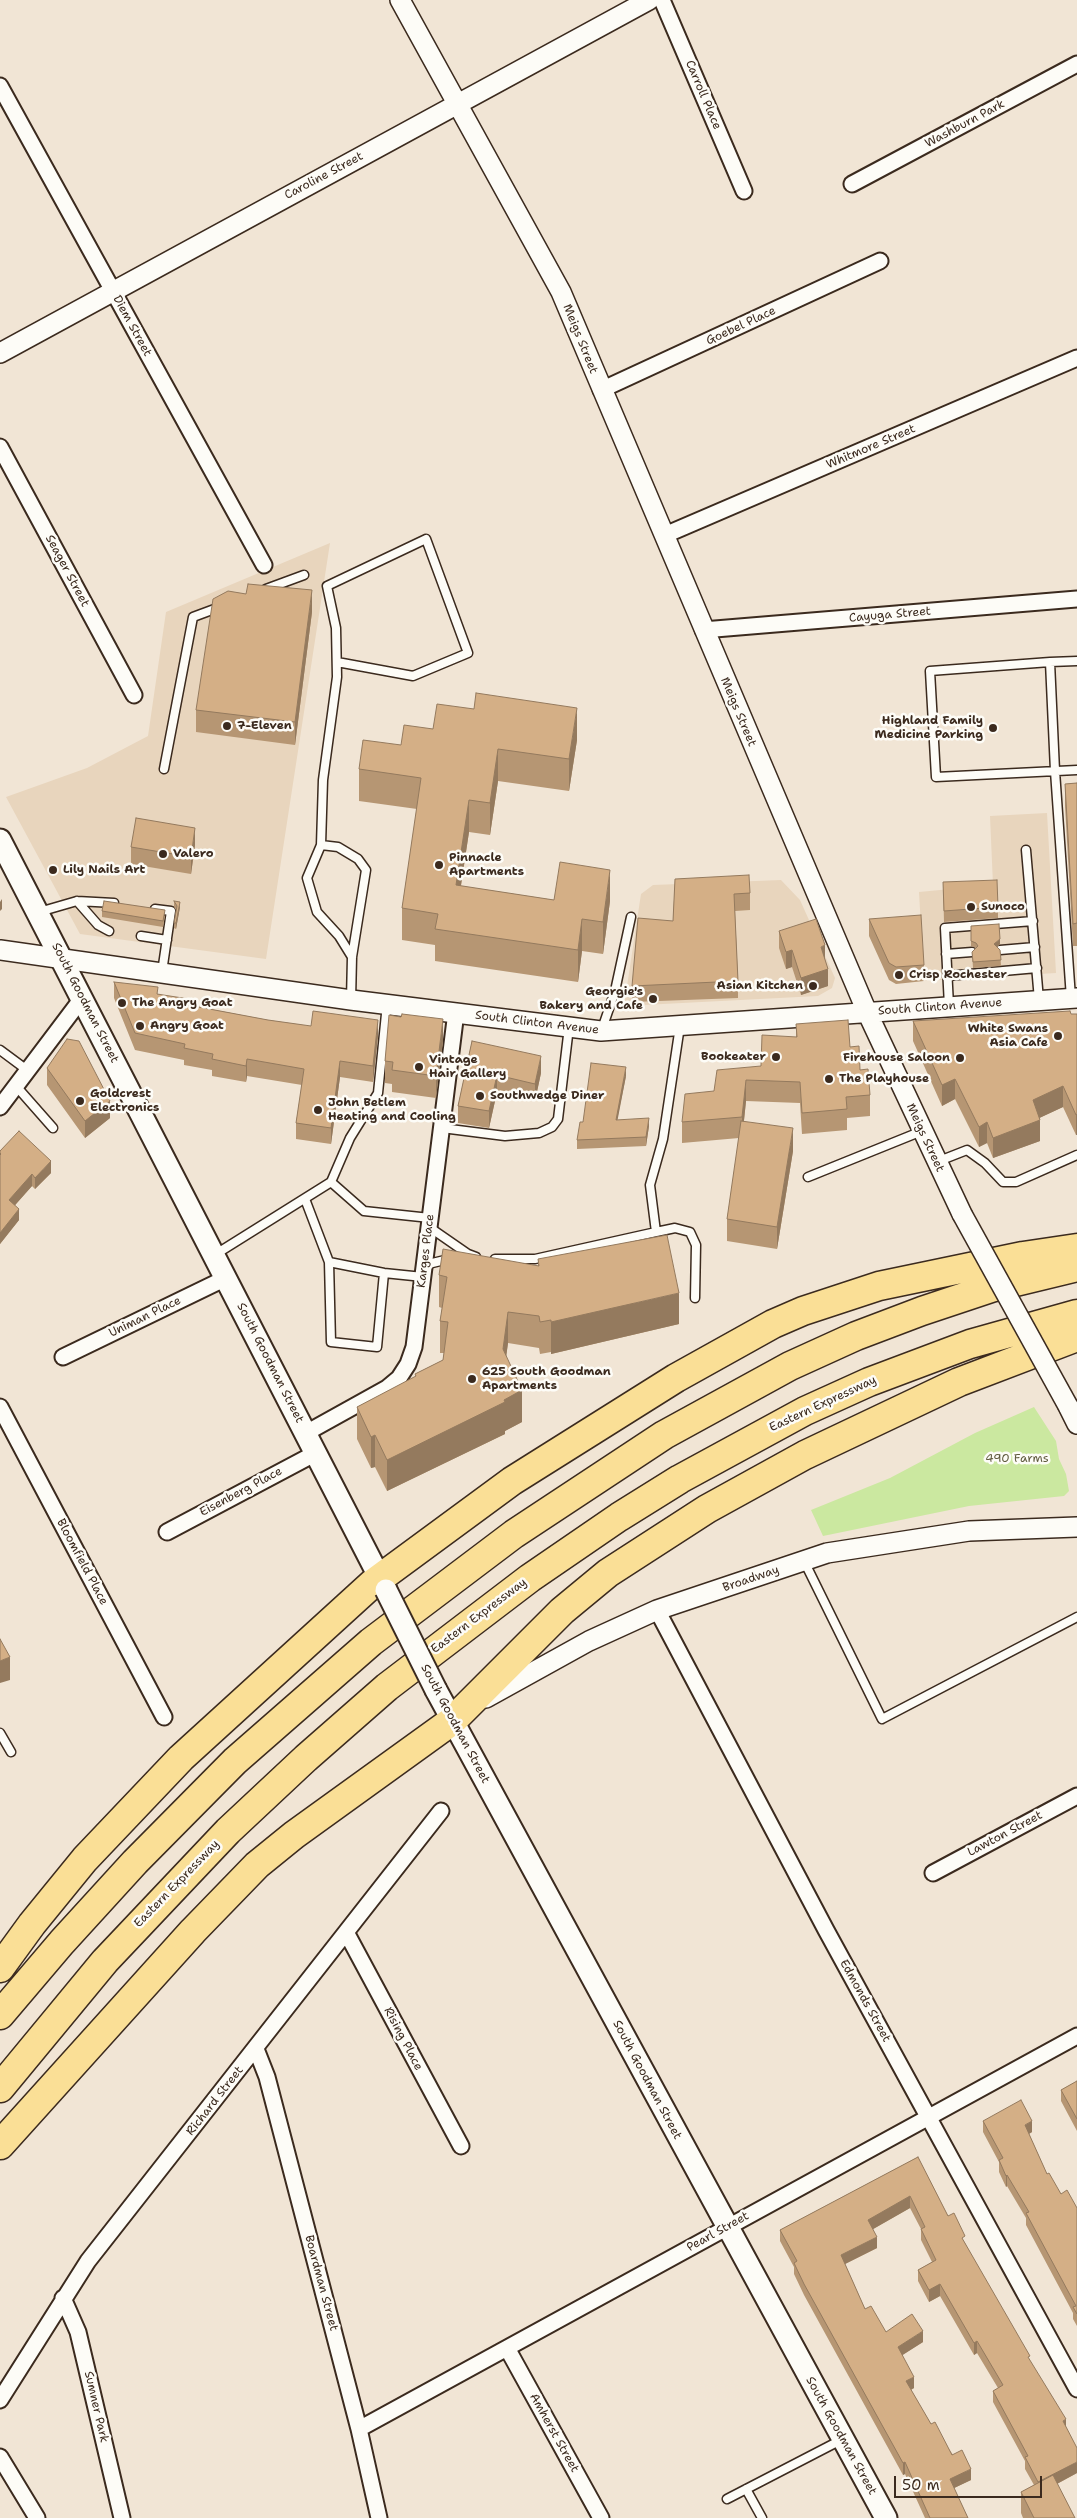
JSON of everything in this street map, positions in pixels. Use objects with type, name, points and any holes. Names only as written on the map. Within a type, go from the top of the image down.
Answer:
[{"type":"highway","points":[[0,1968],[71,1875],[148,1791],[216,1725],[383,1584],[499,1490],[676,1378],[773,1324],[811,1308],[879,1286],[1023,1256],[1077,1248]]},
{"type":"highway","points":[[0,2015],[134,1862],[235,1761],[378,1636],[514,1534],[664,1434],[790,1366],[856,1336],[922,1311],[991,1288],[1077,1267]]},
{"type":"highway","name":"Eastern Expressway","points":[[0,2088],[105,1961],[228,1831],[306,1758],[387,1688],[530,1578],[611,1522],[680,1479],[813,1407],[869,1382],[970,1344],[1077,1314]]},
{"type":"highway","points":[[0,2145],[247,1875],[294,1835],[452,1721],[543,1629],[585,1590],[633,1555],[688,1521],[790,1463],[898,1410],[995,1367],[1077,1337]]},
{"type":"main road","name":"South Goodman Street","points":[[0,840],[83,997],[452,1721],[886,2518]]},
{"type":"street","name":"Meigs Street","points":[[400,0],[561,292],[601,390],[665,535],[703,630],[867,1012],[962,1214],[1077,1424]]},
{"type":"street","name":"Caroline Street","points":[[0,353],[649,0]]},
{"type":"street","name":"Carroll Place","points":[[662,0],[744,191]]},
{"type":"street","name":"Washburn Park","points":[[852,184],[1077,64]]},
{"type":"street","name":"Diem Street","points":[[0,86],[264,566]]},
{"type":"street","name":"Goebel Place","points":[[601,390],[880,261]]},
{"type":"street","name":"Whitmore Street","points":[[665,535],[1077,358]]},
{"type":"street","name":"Seager Street","points":[[0,447],[134,695]]},
{"type":"street","name":"Cayuga Street","points":[[703,630],[1077,599]]},
{"type":"street","name":"South Clinton Avenue","points":[[0,950],[351,1000],[601,1031],[1074,998]]},
{"type":"street","points":[[0,1107],[83,997]]},
{"type":"street","name":"Karges Place","points":[[306,1433],[372,1398],[399,1378],[408,1364],[414,1347],[456,1012]]},
{"type":"street","name":"Uniman Place","points":[[63,1357],[226,1278]]},
{"type":"street","name":"Bloomfield Place","points":[[0,1407],[164,1717]]},
{"type":"street","name":"Eisenberg Place","points":[[167,1532],[316,1453]]},
{"type":"street","name":"Broadway","points":[[452,1721],[493,1694],[556,1658],[657,1610],[826,1553],[969,1531],[1077,1527]]},
{"type":"street","name":"Edmonds Street","points":[[657,1610],[826,1930],[1077,2389]]},
{"type":"street","name":"Lawton Street","points":[[932,1872],[1077,1796]]},
{"type":"street","name":"Richard Street","points":[[0,2400],[88,2261],[441,1811]]},
{"type":"street","name":"Rising Place","points":[[346,1932],[461,2146]]},
{"type":"street","name":"Pearl Street","points":[[359,2429],[928,2115],[1077,2036]]},
{"type":"street","name":"Boardman Street","points":[[256,2049],[267,2077],[359,2429],[379,2518]]},
{"type":"street","name":"Sumner Park","points":[[64,2298],[78,2332],[122,2518]]},
{"type":"street","name":"Amherst Street","points":[[507,2348],[601,2518]]},
{"type":"street","points":[[0,2457],[37,2518]]},
{"type":"lane","points":[[336,662],[412,676],[468,653],[426,539],[328,586],[336,628],[336,662],[336,677],[323,780],[321,845],[307,878],[317,912],[339,936],[352,957]]},
{"type":"lane","points":[[258,592],[304,575]]},
{"type":"lane","points":[[164,769],[194,616],[230,603]]},
{"type":"lane","points":[[1077,661],[930,671],[936,777],[1077,770]]},
{"type":"lane","points":[[1050,662],[1055,771],[1068,949],[1074,998]]},
{"type":"lane","points":[[321,845],[338,847],[358,859],[366,870],[352,957],[351,1000]]},
{"type":"lane","points":[[1026,850],[1039,1000]]},
{"type":"lane","points":[[77,901],[98,925],[109,931]]},
{"type":"lane","points":[[38,912],[77,901],[123,904]]},
{"type":"lane","points":[[142,907],[171,911],[162,972]]},
{"type":"lane","points":[[601,1031],[616,991],[632,917]]},
{"type":"lane","points":[[948,1006],[945,928],[1033,921]]},
{"type":"lane","points":[[140,936],[167,940]]},
{"type":"lane","points":[[1000,950],[1035,947]]},
{"type":"lane","points":[[1068,949],[1077,949]]},
{"type":"lane","points":[[946,954],[972,952]]},
{"type":"lane","points":[[947,976],[1037,968]]},
{"type":"lane","points":[[214,1255],[331,1182],[350,1138],[378,1093],[387,1004]]},
{"type":"lane","points":[[656,1232],[650,1185],[663,1138],[680,1026]]},
{"type":"lane","points":[[442,1128],[506,1136],[539,1134],[552,1126],[558,1118],[570,1027]]},
{"type":"lane","points":[[0,1050],[28,1070]]},
{"type":"lane","points":[[16,1086],[53,1128]]},
{"type":"lane","points":[[808,1176],[922,1131]]},
{"type":"lane","points":[[937,1162],[967,1150],[985,1163],[1003,1182],[1016,1182],[1077,1155]]},
{"type":"lane","points":[[331,1182],[364,1211],[430,1223],[468,1254]]},
{"type":"lane","points":[[305,1199],[329,1262],[331,1342],[377,1346],[384,1273]]},
{"type":"lane","points":[[329,1262],[384,1273],[424,1271],[468,1254],[508,1260],[535,1259],[675,1228],[690,1232],[696,1245],[694,1298]]},
{"type":"lane","points":[[804,1561],[882,1719],[1077,1617]]},
{"type":"lane","points":[[0,1733],[11,1752]]},
{"type":"lane","points":[[726,2499],[843,2439]]},
{"type":"lane","points":[[746,2489],[762,2518]]},
{"type":"shaded area","points":[[330,543],[266,959],[80,934],[6,797],[87,768],[148,736],[166,612]]},
{"type":"shaded area","points":[[1047,813],[1056,973],[924,981],[919,892],[993,885],[990,816]]},
{"type":"shaded area","points":[[781,880],[800,900],[835,978],[832,988],[818,996],[624,1006],[641,894],[653,885]]},
{"type":"green space","name":"490 Farms","points":[[1034,1407],[1056,1441],[1059,1459],[1066,1474],[1069,1491],[1064,1496],[969,1506],[823,1536],[811,1510],[890,1478],[975,1433]]},
{"type":"building","points":[[248,584],[312,590],[295,722],[196,710],[213,599],[228,591],[246,594]]},
{"type":"building","points":[[476,693],[577,708],[569,759],[498,749],[490,803],[469,800],[456,885],[554,900],[560,862],[610,870],[603,922],[582,919],[578,950],[435,929],[438,914],[402,908],[421,778],[359,769],[363,740],[401,745],[404,725],[433,729],[437,704],[474,709]]},
{"type":"building","points":[[1077,783],[1077,923],[1073,924],[1065,784]]},
{"type":"building","points":[[136,818],[195,828],[191,857],[131,847]]},
{"type":"building","points":[[749,875],[750,893],[734,894],[738,981],[632,986],[638,918],[673,921],[675,879]]},
{"type":"building","points":[[997,880],[998,907],[944,911],[943,882]]},
{"type":"building","points":[[104,901],[165,910],[163,921],[102,911]]},
{"type":"building","points":[[174,901],[180,902],[176,923],[174,923],[177,906]]},
{"type":"building","points":[[921,915],[924,965],[896,967],[889,963],[869,919]]},
{"type":"building","points":[[816,919],[825,945],[821,947],[828,969],[801,978],[792,950],[786,952],[779,931]]},
{"type":"building","points":[[999,924],[1000,939],[994,944],[1000,950],[1001,960],[973,962],[972,952],[978,946],[971,941],[971,926]]},
{"type":"building","points":[[114,982],[158,987],[157,994],[189,999],[188,1005],[268,1020],[311,1026],[313,1011],[378,1020],[373,1066],[340,1061],[331,1128],[296,1123],[304,1069],[247,1059],[246,1066],[212,1059],[213,1054],[184,1048],[185,1044],[135,1033]]},
{"type":"building","points":[[1070,1011],[1071,1014],[1077,1014],[1077,1114],[1063,1086],[1033,1100],[1040,1120],[993,1138],[987,1122],[979,1127],[955,1079],[942,1085],[913,1021]]},
{"type":"building","points":[[402,1014],[443,1019],[436,1076],[392,1070],[393,1062],[385,1061],[389,1015],[401,1017]]},
{"type":"building","points":[[848,1020],[850,1047],[859,1046],[860,1070],[868,1069],[870,1095],[846,1097],[847,1109],[802,1113],[800,1082],[746,1080],[742,1117],[682,1122],[685,1094],[714,1091],[717,1070],[761,1066],[762,1035],[797,1037],[796,1024]]},
{"type":"building","name":"Goldcrest Electronics","points":[[67,1039],[79,1041],[110,1101],[85,1121],[47,1068]]},
{"type":"building","points":[[472,1041],[541,1056],[535,1084],[497,1075],[489,1111],[458,1106]]},
{"type":"building","points":[[591,1063],[626,1067],[616,1120],[649,1118],[646,1137],[577,1140],[580,1122],[583,1122]]},
{"type":"building","points":[[741,1121],[793,1128],[777,1227],[727,1219]]},
{"type":"building","points":[[19,1131],[51,1161],[35,1178],[32,1174],[9,1200],[19,1209],[0,1233],[0,1151]]},
{"type":"building","points":[[667,1235],[679,1293],[551,1322],[551,1320],[540,1322],[539,1316],[508,1312],[503,1349],[522,1390],[504,1400],[505,1402],[387,1460],[375,1435],[371,1437],[357,1407],[443,1360],[448,1322],[440,1321],[447,1277],[439,1275],[443,1249],[539,1266],[538,1259]]},
{"type":"building","points":[[0,1639],[10,1657],[0,1661]]},
{"type":"building","points":[[1077,2081],[1077,2119],[1061,2090]]},
{"type":"building","points":[[1021,2100],[1032,2121],[1025,2125],[1047,2174],[1049,2173],[1061,2194],[1067,2190],[1077,2208],[1077,2314],[1073,2307],[1076,2306],[1026,2213],[1029,2212],[1006,2176],[999,2160],[1003,2158],[983,2121]]},
{"type":"building","points":[[918,2157],[948,2216],[954,2213],[965,2236],[962,2238],[1030,2356],[1028,2357],[1066,2419],[1063,2421],[1077,2448],[1077,2462],[1038,2482],[1025,2457],[1028,2456],[993,2391],[1003,2385],[977,2341],[974,2343],[940,2284],[929,2290],[918,2270],[936,2260],[921,2229],[925,2227],[910,2196],[868,2220],[877,2237],[841,2255],[865,2309],[871,2306],[886,2332],[912,2314],[923,2331],[898,2347],[914,2377],[906,2381],[931,2424],[935,2422],[952,2455],[962,2450],[971,2469],[950,2479],[968,2518],[930,2518],[905,2462],[903,2463],[804,2284],[794,2263],[797,2261],[780,2230]]},
{"type":"building","points":[[1053,2475],[1075,2518],[1034,2518],[1021,2492]]},
{"type":"place","name":"7-Eleven","points":[[227,726]]},
{"type":"place","name":"Highland Family Medicine Parking","points":[[993,728]]},
{"type":"place","name":"Valero","points":[[163,854]]},
{"type":"place","name":"Pinnacle Apartments","points":[[439,865]]},
{"type":"place","name":"Lily Nails Art","points":[[53,870]]},
{"type":"place","name":"Sunoco","points":[[971,907]]},
{"type":"place","name":"Crisp Rochester","points":[[899,975]]},
{"type":"place","name":"Asian Kitchen","points":[[813,986]]},
{"type":"place","name":"Georgie's Bakery and Cafe","points":[[653,999]]},
{"type":"place","name":"The Angry Goat","points":[[122,1003]]},
{"type":"place","name":"Angry Goat","points":[[140,1026]]},
{"type":"place","name":"White Swans Asia Cafe","points":[[1058,1036]]},
{"type":"place","name":"Bookeater","points":[[776,1057]]},
{"type":"place","name":"Firehouse Saloon","points":[[960,1058]]},
{"type":"place","name":"Vintage Hair Gallery","points":[[419,1067]]},
{"type":"place","name":"The Playhouse","points":[[829,1079]]},
{"type":"place","name":"Southwedge Diner","points":[[480,1096]]},
{"type":"place","name":"Goldcrest Electronics","points":[[80,1101]]},
{"type":"place","name":"John Betlem Heating and Cooling","points":[[318,1110]]},
{"type":"place","name":"625 South Goodman Apartments","points":[[472,1379]]}]
